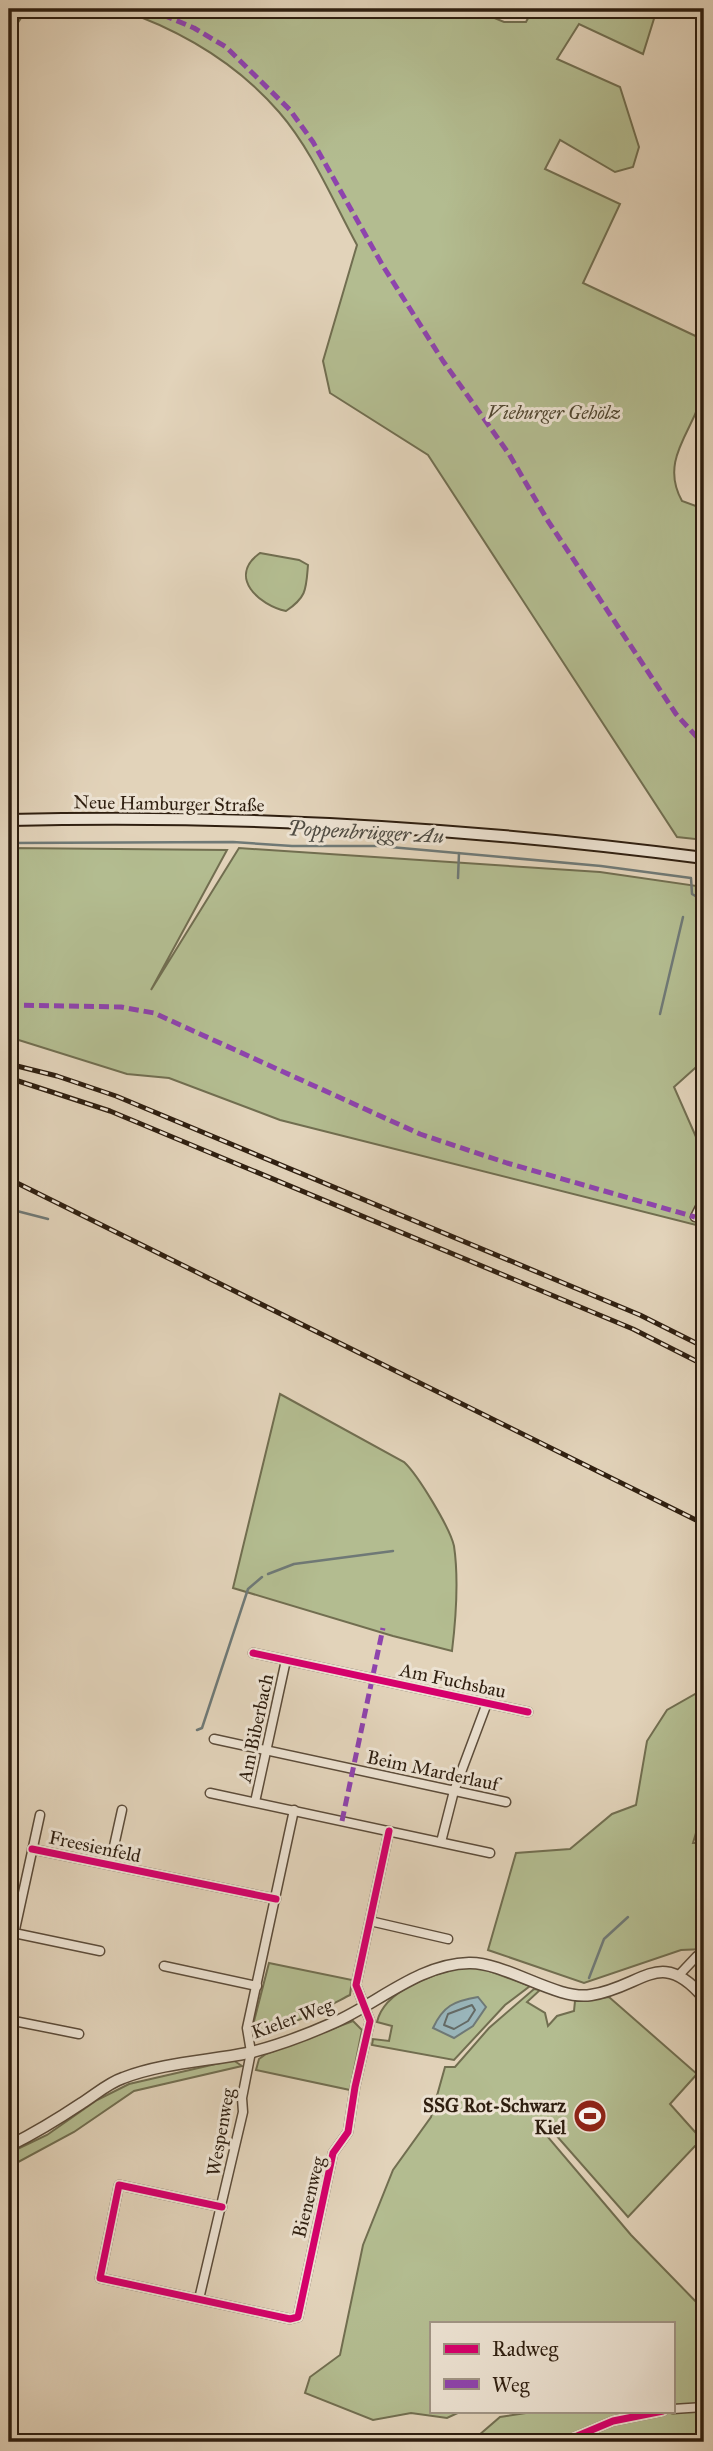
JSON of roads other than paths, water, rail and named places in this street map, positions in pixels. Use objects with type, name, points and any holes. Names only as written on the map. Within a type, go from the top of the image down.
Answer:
[{"type":"main road","name":"Neue Hamburger Straße","points":[[9,820],[175,818],[359,825],[532,838],[704,858]]},
{"type":"street","points":[[704,1199],[695,1217],[704,1219]]},
{"type":"street","name":"Am Fuchsbau","points":[[253,1653],[528,1712]]},
{"type":"street","name":"Am Biberbach","points":[[255,1802],[286,1660]]},
{"type":"street","points":[[441,1842],[454,1791],[487,1703]]},
{"type":"street","name":"Beim Marderlauf","points":[[214,1739],[506,1802]]},
{"type":"street","name":"Am Biberbach","points":[[210,1793],[491,1853]]},
{"type":"street","points":[[110,1864],[122,1810]]},
{"type":"street","points":[[251,2052],[247,2028],[294,1810]]},
{"type":"street","points":[[9,1957],[14,1933],[13,1918],[40,1815]]},
{"type":"street","name":"Bienenweg","points":[[199,2299],[290,2319],[298,2317],[333,2153],[348,2132],[370,2021],[356,1985],[389,1831]]},
{"type":"street","name":"Freesienfeld","points":[[32,1849],[276,1899]]},
{"type":"street","points":[[370,1921],[448,1939]]},
{"type":"street","points":[[14,1933],[100,1951]]},
{"type":"street","points":[[704,1954],[696,1956],[680,1974],[704,1998]]},
{"type":"street","name":"Kieler Weg","points":[[9,2146],[40,2130],[123,2078],[251,2052],[335,2022],[443,1967],[469,1963],[589,1996],[664,1970],[680,1974]]},
{"type":"street","points":[[164,1966],[257,1986]]},
{"type":"street","points":[[9,2020],[79,2034]]},
{"type":"street","name":"Wespenweg","points":[[199,2299],[243,2112],[242,2098],[251,2052]]},
{"type":"street","points":[[199,2299],[100,2278],[119,2185],[222,2207]]},
{"type":"street","points":[[674,2409],[704,2407]]},
{"type":"street","points":[[563,2442],[613,2421],[658,2412]]},
{"type":"water","points":[[478,1997],[486,2007],[473,2026],[454,2038],[433,2028],[441,2014],[450,2006]]},
{"type":"waterway","name":"Poppenbrügger Au","points":[[9,843],[233,842],[292,846],[379,846],[601,866],[691,878],[692,894],[704,901]]},
{"type":"waterway","points":[[458,878],[459,853]]},
{"type":"waterway","points":[[660,1014],[683,917]]},
{"type":"waterway","points":[[9,1209],[48,1219]]},
{"type":"waterway","points":[[268,1574],[294,1564],[393,1551]]},
{"type":"waterway","points":[[197,1730],[202,1728],[248,1589],[262,1577]]},
{"type":"waterway","points":[[589,1978],[604,1939],[628,1917]]},
{"type":"railway","points":[[9,1064],[57,1076],[116,1096],[640,1315],[704,1347]]},
{"type":"railway","points":[[9,1078],[110,1111],[633,1329],[704,1365]]},
{"type":"railway","points":[[9,1179],[704,1524]]},
{"type":"place","name":"SSG Rot-Schwarz Kiel","points":[[590,2116]]},
{"type":"park label","name":"Vieburger Gehölz","points":[[554,412]]}]
